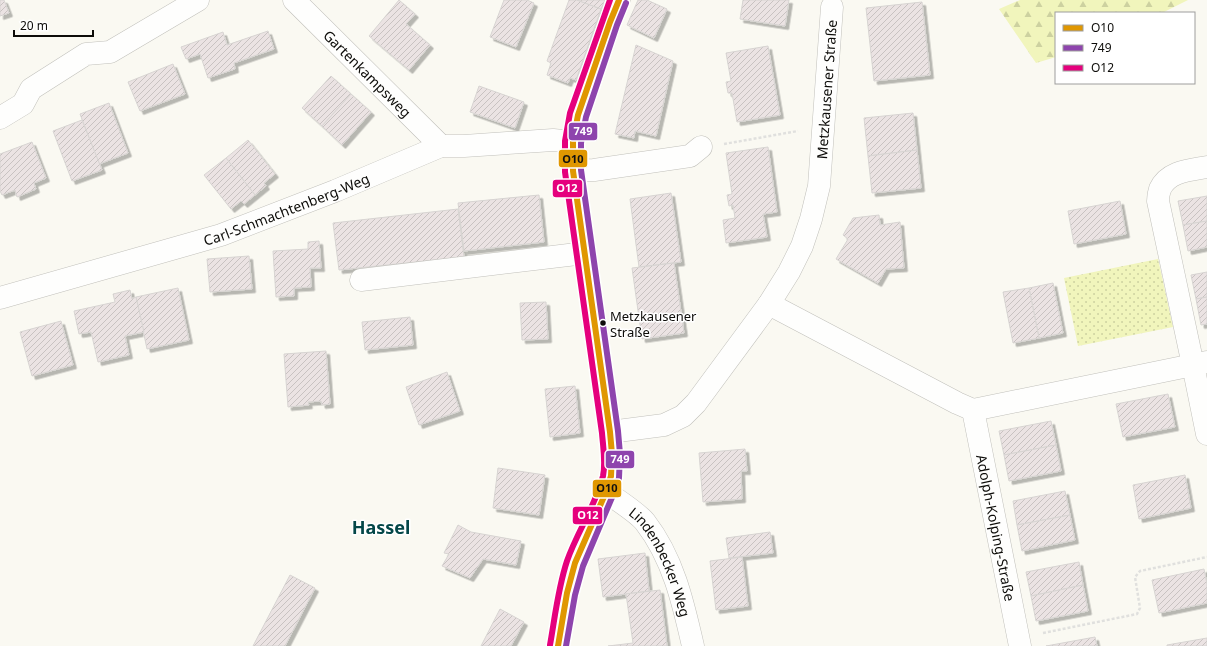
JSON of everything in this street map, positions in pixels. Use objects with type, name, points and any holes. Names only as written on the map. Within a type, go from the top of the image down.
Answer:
[{"type":"street","points":[[0,118],[23,104],[31,89],[86,54],[110,52],[198,0]]},
{"type":"street","name":"Gartenkampsweg","points":[[294,0],[441,146]]},
{"type":"street","points":[[558,646],[567,593],[575,563],[606,492],[611,476],[612,454],[610,432],[573,171],[573,142],[578,115],[619,0]]},
{"type":"street","name":"Metzkausener Straße","points":[[610,432],[664,425],[683,416],[696,403],[768,304],[789,272],[802,246],[811,219],[818,186],[824,127],[832,7]]},
{"type":"street","name":"Carl-Schmachtenberg-Weg","points":[[0,298],[221,235],[335,191],[441,146],[464,146],[553,140],[573,142]]},
{"type":"street","points":[[573,171],[594,170],[690,156],[702,147]]},
{"type":"street","points":[[1207,167],[1180,172],[1169,176],[1160,188],[1158,201],[1200,364],[1207,434]]},
{"type":"street","points":[[361,280],[585,253]]},
{"type":"street","points":[[768,304],[973,410],[1200,364]]},
{"type":"street","name":"Adolph-Kolping-Straße","points":[[973,410],[1019,642]]},
{"type":"street","name":"Lindenbecker Weg","points":[[606,492],[644,521],[665,553],[681,595],[693,646]]},
{"type":"path","points":[[702,147],[824,127]]},
{"type":"path","points":[[1019,642],[1137,614],[1140,608],[1134,577],[1140,571],[1207,557]]},
{"type":"green space","points":[[1020,0],[1188,0],[1164,12],[1055,12],[1055,57],[1036,63],[999,9]]},
{"type":"green space","points":[[1158,259],[1173,327],[1078,346],[1064,278]]},
{"type":"building","points":[[0,0],[4,0],[9,13],[0,16]]},
{"type":"building","points":[[399,0],[415,14],[406,24],[430,45],[409,70],[369,36]]},
{"type":"building","points":[[504,0],[527,0],[534,3],[516,47],[490,37]]},
{"type":"building","points":[[569,0],[577,0],[601,9],[576,80],[570,78],[568,83],[547,75],[551,63],[547,61]]},
{"type":"building","points":[[577,0],[605,0],[601,9]]},
{"type":"building","points":[[638,0],[647,0],[667,9],[654,38],[627,25]]},
{"type":"building","points":[[743,0],[789,0],[785,26],[740,19]]},
{"type":"building","points":[[922,2],[930,75],[874,81],[866,8]]},
{"type":"building","points":[[268,31],[274,49],[234,63],[235,69],[208,78],[200,54],[186,59],[181,47],[223,32],[227,45]]},
{"type":"building","points":[[636,45],[673,61],[656,136],[635,131],[634,138],[615,134]]},
{"type":"building","points":[[768,46],[780,115],[737,122],[732,93],[728,93],[726,82],[731,81],[726,53]]},
{"type":"building","points":[[173,64],[185,94],[140,111],[128,82]]},
{"type":"building","points":[[331,76],[351,94],[322,126],[302,108]]},
{"type":"building","points":[[479,86],[524,102],[515,128],[470,112]]},
{"type":"building","points":[[351,94],[371,112],[342,145],[322,126]]},
{"type":"building","points":[[109,103],[128,153],[99,164],[80,114]]},
{"type":"building","points":[[913,113],[917,150],[868,156],[864,118]]},
{"type":"building","points":[[82,120],[102,170],[72,181],[53,131]]},
{"type":"building","points":[[248,140],[275,174],[264,183],[266,186],[255,195],[226,158]]},
{"type":"building","points":[[32,142],[46,178],[34,183],[36,189],[17,197],[15,190],[2,195],[0,191],[0,154]]},
{"type":"building","points":[[768,147],[777,212],[763,214],[767,237],[726,243],[723,220],[735,218],[733,205],[729,206],[727,195],[732,194],[726,153]]},
{"type":"building","points":[[917,150],[921,188],[872,193],[868,156]]},
{"type":"building","points":[[226,158],[255,195],[244,204],[241,201],[231,209],[204,175]]},
{"type":"building","points":[[671,193],[681,262],[639,267],[630,199]]},
{"type":"building","points":[[539,195],[544,242],[464,251],[458,203]]},
{"type":"building","points":[[1207,196],[1207,221],[1183,225],[1178,201]]},
{"type":"building","points":[[1120,201],[1126,234],[1074,244],[1068,211]]},
{"type":"building","points":[[458,209],[464,257],[339,270],[333,223]]},
{"type":"building","points":[[879,215],[880,225],[900,222],[904,268],[886,269],[878,283],[836,259],[848,239],[843,235],[853,218]]},
{"type":"building","points":[[1207,221],[1207,247],[1188,251],[1183,225]]},
{"type":"building","points":[[319,241],[321,268],[310,268],[311,287],[294,288],[294,296],[276,297],[273,251],[308,249],[308,242]]},
{"type":"building","points":[[249,256],[252,289],[210,292],[207,259]]},
{"type":"building","points":[[674,263],[684,333],[642,339],[632,268]]},
{"type":"building","points":[[1207,272],[1207,297],[1196,299],[1191,275]]},
{"type":"building","points":[[1053,283],[1063,333],[1039,338],[1029,288]]},
{"type":"building","points":[[178,288],[189,340],[147,349],[136,297]]},
{"type":"building","points":[[1029,288],[1039,338],[1013,343],[1003,292]]},
{"type":"building","points":[[130,290],[132,299],[136,297],[144,332],[125,336],[129,355],[98,362],[91,332],[79,334],[74,311],[115,302],[113,294]]},
{"type":"building","points":[[1207,297],[1207,324],[1201,325],[1196,299]]},
{"type":"building","points":[[546,302],[548,339],[522,340],[520,303]]},
{"type":"building","points":[[410,317],[413,345],[365,350],[362,322]]},
{"type":"building","points":[[61,321],[73,365],[32,376],[20,332]]},
{"type":"building","points":[[326,351],[330,404],[322,405],[321,401],[308,402],[309,405],[288,407],[284,354]]},
{"type":"building","points":[[447,372],[460,411],[419,425],[406,387]]},
{"type":"building","points":[[575,386],[580,433],[550,437],[545,389]]},
{"type":"building","points":[[1168,394],[1175,427],[1123,437],[1116,404]]},
{"type":"building","points":[[1051,421],[1056,445],[1004,455],[999,431]]},
{"type":"building","points":[[1056,445],[1061,471],[1009,481],[1004,455]]},
{"type":"building","points":[[745,449],[747,471],[741,471],[742,499],[703,502],[699,453]]},
{"type":"building","points":[[498,468],[545,475],[539,515],[493,508]]},
{"type":"building","points":[[1185,475],[1191,508],[1139,519],[1133,485]]},
{"type":"building","points":[[1065,491],[1070,515],[1017,525],[1013,501]]},
{"type":"building","points":[[1070,515],[1075,540],[1022,551],[1017,525]]},
{"type":"building","points":[[458,525],[471,532],[521,541],[516,565],[483,559],[470,578],[442,566],[449,554],[444,553]]},
{"type":"building","points":[[770,532],[773,553],[729,558],[726,538]]},
{"type":"building","points":[[645,553],[649,591],[603,597],[598,559]]},
{"type":"building","points":[[742,557],[748,606],[716,610],[710,561]]},
{"type":"building","points":[[1079,562],[1083,585],[1031,596],[1026,572]]},
{"type":"building","points":[[1204,569],[1207,584],[1207,603],[1159,613],[1152,580]]},
{"type":"building","points":[[290,575],[315,588],[285,646],[253,646]]},
{"type":"building","points":[[1083,585],[1088,611],[1036,621],[1031,596]]},
{"type":"building","points":[[660,590],[667,646],[608,646],[633,643],[626,594]]},
{"type":"building","points":[[500,609],[524,622],[511,646],[481,646]]},
{"type":"building","points":[[1095,637],[1097,646],[1046,646]]},
{"type":"building","points":[[1207,638],[1207,646],[1167,646],[1167,645]]},
{"type":"transit line","name":"O12","points":[[550,645],[559,592],[567,561],[596,497],[604,471],[602,433],[565,172],[565,141],[570,113],[610,0]]},
{"type":"transit line","name":"O10","points":[[558,646],[567,593],[575,563],[606,492],[611,476],[612,454],[610,432],[573,171],[573,142],[578,115],[619,0]]},
{"type":"transit line","name":"749","points":[[566,646],[575,595],[583,566],[619,478],[620,454],[618,431],[581,170],[581,143],[586,117],[617,25],[626,3]]},
{"type":"place","name":"Metzkausener Straße","points":[[603,323]]},
{"type":"district","name":"Hassel","points":[[381,527]]}]
